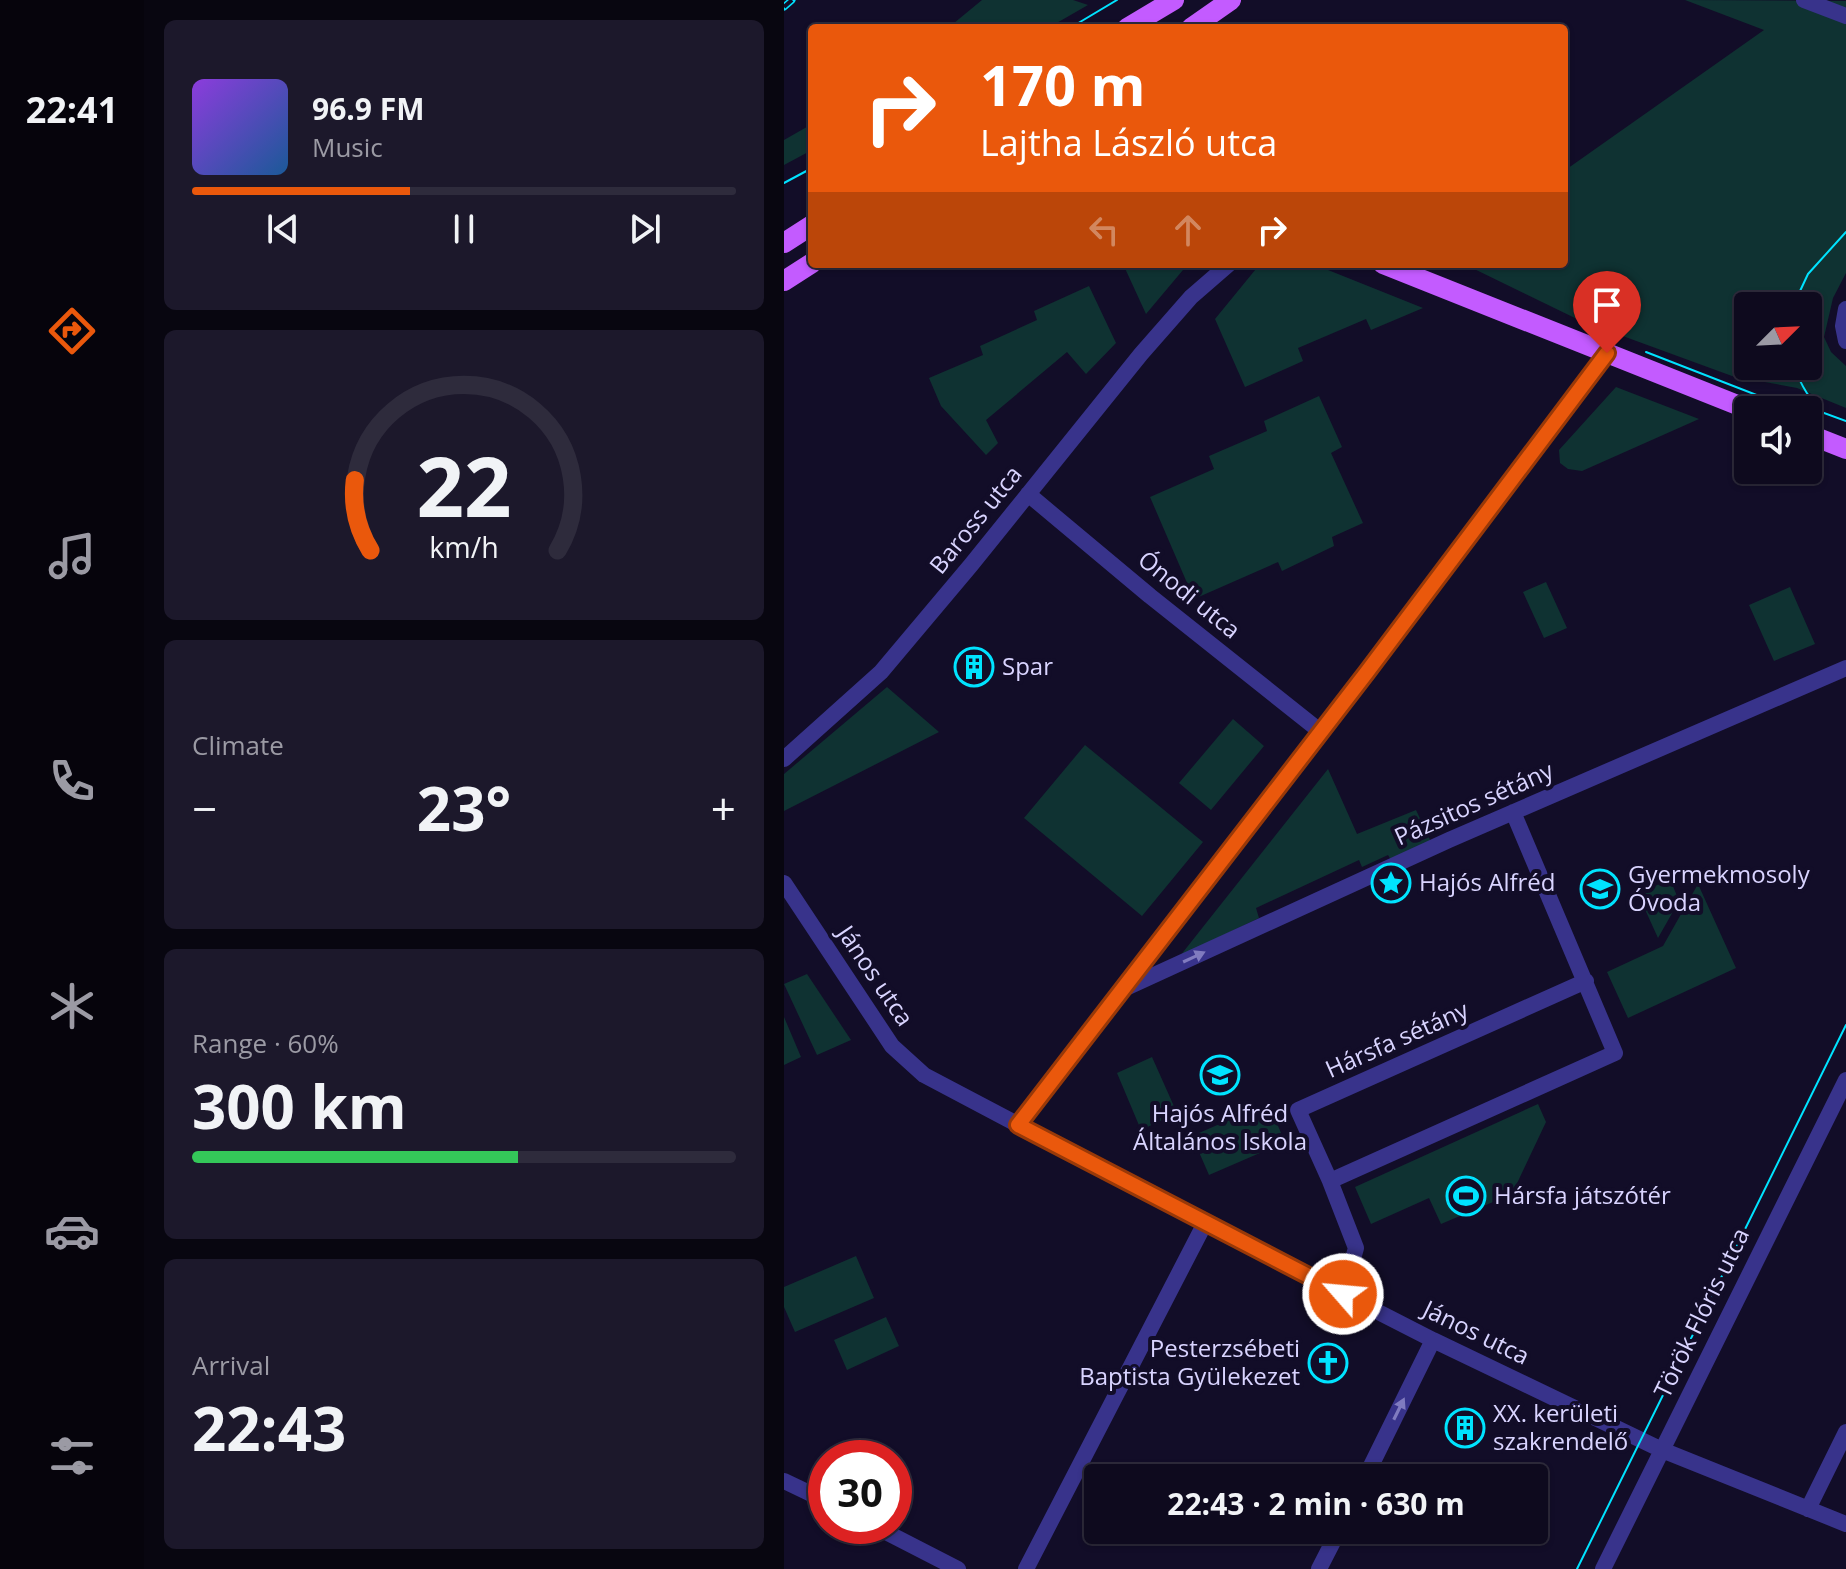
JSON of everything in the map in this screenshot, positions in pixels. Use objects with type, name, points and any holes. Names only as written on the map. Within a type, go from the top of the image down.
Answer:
[{"type":"main road","points":[[1134,24],[1174,0]]},
{"type":"main road","points":[[1197,24],[1231,0]]},
{"type":"main road","points":[[784,243],[808,228]]},
{"type":"main road","points":[[784,281],[808,266]]},
{"type":"main road","points":[[1393,268],[1734,404]]},
{"type":"main road","points":[[1822,440],[1846,449]]},
{"type":"street","points":[[1804,0],[1846,16]]},
{"type":"street","name":"Baross utca","points":[[1191,297],[1208,268]]},
{"type":"street","name":"Baross utca","points":[[784,759],[881,672],[1191,297],[1224,268]]},
{"type":"street","points":[[1846,309],[1843,326],[1846,341]]},
{"type":"street","points":[[1018,1125],[1321,732],[1607,353]]},
{"type":"street","name":"Ónodi utca","points":[[1028,494],[1321,732]]},
{"type":"street","name":"Pázsitos sétány","points":[[1123,989],[1449,840],[1846,668]]},
{"type":"street","points":[[1330,1181],[1615,1053],[1513,812]]},
{"type":"street","name":"János utca","points":[[784,883],[892,1046],[924,1075],[1433,1340],[1662,1450],[1846,1524]]},
{"type":"street","name":"Hársfa sétány","points":[[1343,1294],[1356,1248],[1298,1110],[1586,981]]},
{"type":"street","name":"Török Flóris utca","points":[[1603,1569],[1846,1080]]},
{"type":"street","points":[[1026,1569],[1205,1223]]},
{"type":"street","points":[[1372,1464],[1433,1340]]},
{"type":"street","points":[[1808,1509],[1846,1432]]},
{"type":"street","points":[[784,1481],[808,1492]]},
{"type":"street","points":[[909,1544],[958,1569]]},
{"type":"street","points":[[1319,1569],[1332,1544]]},
{"type":"green space","points":[[982,0],[1073,0],[1088,5],[1055,24],[953,24]]},
{"type":"green space","points":[[1685,0],[1846,1],[1846,273],[1833,298],[1824,337],[1831,352],[1846,366],[1846,408],[1797,388],[1754,380],[1822,380],[1822,292],[1734,292],[1734,376],[1579,320],[1472,268],[1568,268],[1568,168],[1764,30]]},
{"type":"green space","points":[[808,126],[808,152],[784,165],[784,140]]},
{"type":"green space","points":[[1125,268],[1185,268],[1146,314]]},
{"type":"green space","points":[[1257,268],[1323,268],[1423,308],[1371,330],[1366,319],[1298,348],[1303,361],[1245,387],[1215,319]]},
{"type":"green space","points":[[1089,286],[1116,343],[1086,374],[1067,352],[986,420],[998,443],[986,455],[941,406],[929,378],[983,355],[980,346],[1037,320],[1034,311]]},
{"type":"green space","points":[[1616,387],[1699,419],[1582,471],[1568,469],[1560,463],[1559,450]]},
{"type":"green space","points":[[1319,396],[1342,447],[1331,453],[1363,523],[1332,537],[1334,546],[1282,571],[1278,562],[1194,599],[1150,497],[1214,469],[1209,456],[1267,431],[1264,421]]},
{"type":"green space","points":[[1546,582],[1567,628],[1544,638],[1523,592]]},
{"type":"green space","points":[[1790,587],[1815,644],[1774,661],[1749,605]]},
{"type":"green space","points":[[887,687],[939,732],[784,811],[784,774]]},
{"type":"green space","points":[[1233,719],[1264,746],[1211,810],[1179,783]]},
{"type":"green space","points":[[1085,745],[1203,842],[1142,916],[1024,818]]},
{"type":"green space","points":[[1328,769],[1357,834],[1416,810],[1431,842],[1391,860],[1388,855],[1362,867],[1359,860],[1256,908],[1259,918],[1180,956]]},
{"type":"green space","points":[[1670,879],[1679,901],[1658,938],[1638,894]]},
{"type":"green space","points":[[1698,884],[1736,968],[1628,1018],[1607,972],[1663,946]]},
{"type":"green space","points":[[807,974],[851,1040],[817,1055],[784,984]]},
{"type":"green space","points":[[784,1017],[801,1057],[784,1065]]},
{"type":"green space","points":[[1152,1057],[1177,1113],[1141,1130],[1117,1073]]},
{"type":"green space","points":[[1268,1103],[1285,1142],[1209,1175],[1192,1136]]},
{"type":"green space","points":[[1538,1104],[1546,1122],[1512,1194],[1441,1224],[1429,1198],[1371,1224],[1355,1187]]},
{"type":"green space","points":[[856,1256],[874,1298],[795,1332],[784,1307],[784,1287]]},
{"type":"green space","points":[[886,1317],[899,1346],[847,1370],[834,1340]]},
{"type":"tram line","points":[[1077,24],[1117,0]]},
{"type":"tram line","points":[[784,183],[808,170]]},
{"type":"tram line","points":[[1800,292],[1808,274],[1846,232]]},
{"type":"tram line","points":[[1646,352],[1759,396]]},
{"type":"tram line","points":[[1800,380],[1809,396]]},
{"type":"tram line","points":[[1822,412],[1846,421]]},
{"type":"tram line","points":[[1577,1569],[1846,1025]]},
{"type":"railway","points":[[784,7],[792,0]]},
{"type":"place","name":"Spar","points":[[974,667]]},
{"type":"place","name":"Hajós Alfréd","points":[[1391,883]]},
{"type":"place","name":"Gyermekmosoly Óvoda","points":[[1600,889]]},
{"type":"place","name":"Hajós Alfréd Általános Iskola","points":[[1220,1075]]},
{"type":"place","name":"Hársfa játszótér","points":[[1466,1196]]},
{"type":"place","name":"Pesterzsébeti Baptista Gyülekezet","points":[[1328,1363]]},
{"type":"place","name":"XX. kerületi szakrendelő","points":[[1465,1428]]},
{"type":"route","points":[[1343,1294],[1018,1125],[1470,537],[1607,353]]}]
